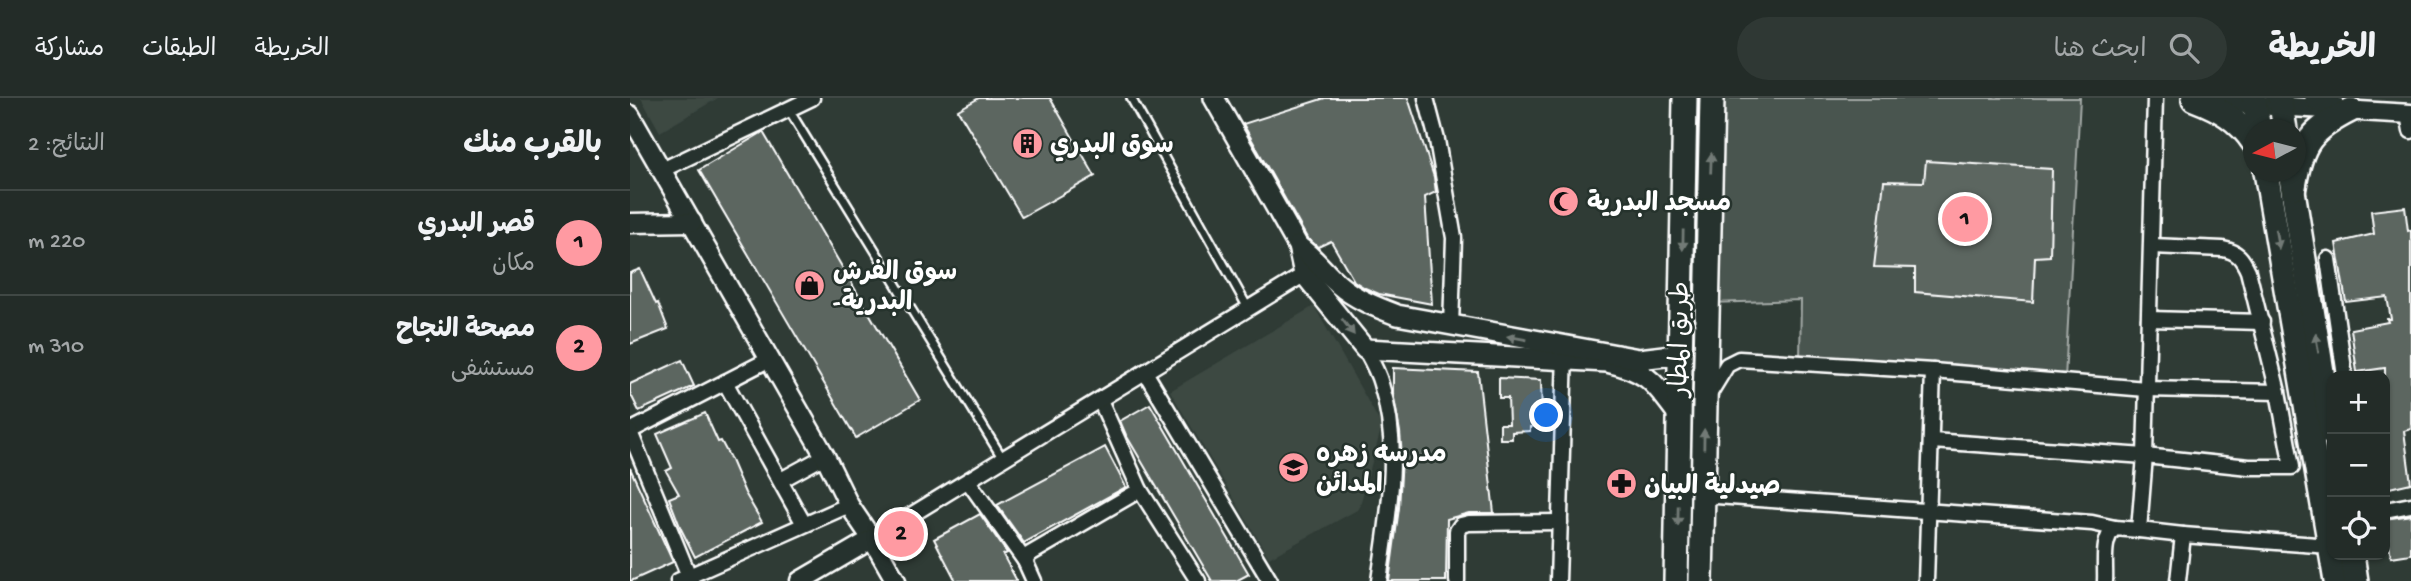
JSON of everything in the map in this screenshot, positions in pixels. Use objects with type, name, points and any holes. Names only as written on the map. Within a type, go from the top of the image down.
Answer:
[{"type":"main road","points":[[1214,98],[1298,246],[1365,349],[1565,353],[1639,359],[1681,354]]},
{"type":"main road","name":"طريق المطار","points":[[1676,581],[1685,98]]},
{"type":"main road","name":"طريق المطار","points":[[1701,581],[1712,98]]},
{"type":"main road","points":[[2194,98],[2232,118],[2243,131]]},
{"type":"main road","points":[[2327,403],[2292,183],[2309,140],[2334,105]]},
{"type":"main road","points":[[2268,182],[2327,528]]},
{"type":"main road","points":[[1312,269],[1375,307],[1397,315],[1632,368],[1653,383],[1680,417]]},
{"type":"main road","points":[[2332,560],[2336,581]]},
{"type":"main road","points":[[2353,560],[2356,581]]},
{"type":"street","points":[[662,170],[812,98]]},
{"type":"street","points":[[1426,98],[1437,140],[1454,238],[1451,326]]},
{"type":"street","points":[[2139,530],[2145,456],[2155,98]]},
{"type":"street","points":[[2186,98],[2255,102],[2282,111],[2334,105],[2410,120]]},
{"type":"street","points":[[630,115],[825,456],[849,505],[896,581]]},
{"type":"street","points":[[630,223],[692,222]]},
{"type":"street","points":[[2152,246],[2223,249],[2234,251],[2242,258],[2262,323],[2292,467]]},
{"type":"street","points":[[2328,259],[2344,371]]},
{"type":"street","points":[[800,581],[1312,269]]},
{"type":"street","points":[[2149,319],[2262,323]]},
{"type":"street","points":[[1365,349],[1380,380],[1388,408],[1393,443],[1393,476],[1379,581]]},
{"type":"street","points":[[1558,581],[1565,353]]},
{"type":"street","points":[[770,359],[630,432],[686,579],[849,505]]},
{"type":"street","points":[[1704,402],[1723,370],[1739,359],[1933,371],[2147,389],[2278,392]]},
{"type":"street","points":[[1933,371],[1926,581],[1934,581]]},
{"type":"street","points":[[1145,372],[1270,581]]},
{"type":"street","points":[[725,382],[804,524]]},
{"type":"street","points":[[1100,400],[1140,491],[1198,581]]},
{"type":"street","points":[[1932,441],[2145,456],[2249,467],[2317,468]]},
{"type":"street","points":[[781,480],[825,456]]},
{"type":"street","points":[[968,481],[1025,561],[1034,581]]},
{"type":"street","points":[[1025,561],[1030,554],[1140,491]]},
{"type":"street","points":[[1703,495],[2092,523],[2183,535],[2327,546]]},
{"type":"street","points":[[2390,509],[2411,505]]},
{"type":"street","points":[[1457,581],[1457,531],[1461,525],[1560,522]]},
{"type":"street","points":[[2105,581],[2107,538],[2115,528]]},
{"type":"street","points":[[2178,581],[2183,535]]},
{"type":"lane","points":[[1131,98],[1248,309]]},
{"type":"lane","points":[[789,110],[1003,459]]},
{"type":"shaded area","points":[[641,98],[718,98],[660,132]]},
{"type":"shaded area","points":[[1716,98],[2080,98],[2065,379],[1800,361],[1801,300],[1710,303]]},
{"type":"shaded area","name":"مدرسه زهره المدائن","points":[[1314,306],[1382,426],[1359,509],[1269,558],[1170,391]]},
{"type":"building","name":"سوق البدري","points":[[979,98],[1050,98],[1095,176],[1022,217],[958,110]]},
{"type":"building","points":[[1325,98],[1408,98],[1434,177],[1436,192],[1425,197],[1432,304],[1379,294],[1365,288],[1354,281],[1331,241],[1318,247],[1307,238],[1243,124]]},
{"type":"building","name":"سوق الفرش -البدرية","points":[[763,132],[920,400],[856,438],[699,170]]},
{"type":"building","points":[[1926,161],[2052,169],[2050,256],[2035,257],[2033,302],[1915,292],[1915,268],[1874,267],[1884,181],[1924,182]]},
{"type":"building","points":[[2405,207],[2408,231],[2411,230],[2411,429],[2404,431],[2411,483],[2390,488],[2390,371],[2385,371],[2385,368],[2357,371],[2351,329],[2388,322],[2387,319],[2391,319],[2387,297],[2346,302],[2336,243],[2374,234],[2371,211]]},
{"type":"building","points":[[640,269],[668,329],[630,344],[630,273]]},
{"type":"building","points":[[682,360],[694,386],[639,411],[630,393],[630,384]]},
{"type":"building","points":[[1393,368],[1478,372],[1494,513],[1469,513],[1447,519],[1446,581],[1389,581],[1399,508],[1402,458],[1393,393]]},
{"type":"building","points":[[1499,378],[1541,380],[1542,416],[1535,417],[1535,426],[1530,427],[1530,431],[1512,432],[1512,439],[1500,439],[1500,424],[1509,424],[1508,398],[1499,398]]},
{"type":"building","points":[[1150,404],[1249,574],[1236,581],[1212,581],[1126,435],[1120,421]]},
{"type":"building","points":[[705,413],[762,522],[695,557],[669,498],[679,494],[666,471],[672,468],[657,434]]},
{"type":"building","points":[[1105,447],[1126,487],[1024,543],[997,505]]},
{"type":"building","points":[[630,468],[673,562],[631,581],[630,581]]},
{"type":"building","points":[[980,514],[1007,553],[1003,555],[1017,581],[956,581],[934,539]]},
{"type":"building","points":[[2411,515],[2411,554],[2391,557],[2390,518]]},
{"type":"place","name":"سوق البدري","points":[[1027,143]]},
{"type":"place","name":"مسجد البدرية","points":[[1564,201]]},
{"type":"place","name":"قصر البدري","points":[[1965,219]]},
{"type":"place","name":"سوق الفرش -البدرية","points":[[810,285]]},
{"type":"place","name":"مدرسه زهره المدائن","points":[[1293,467]]},
{"type":"place","name":"صيدلية البيان","points":[[1621,484]]},
{"type":"place","name":"مصحة النجاح","points":[[901,534]]}]
